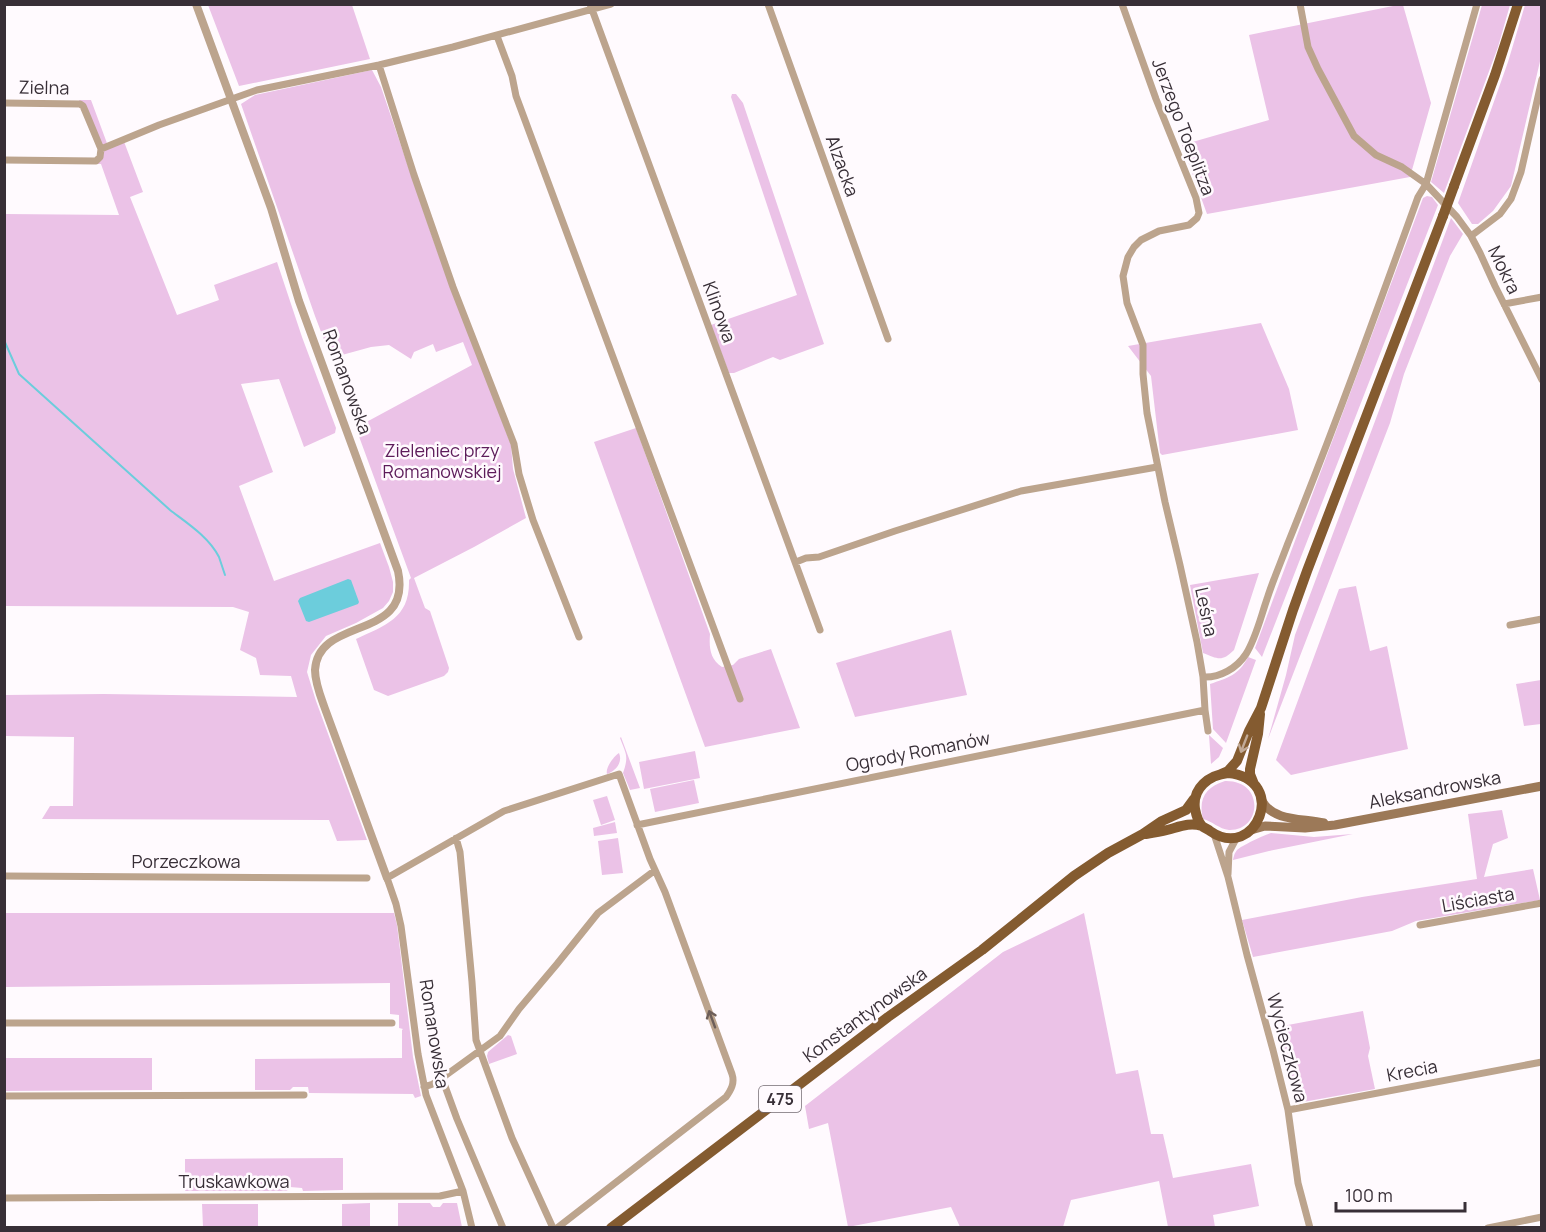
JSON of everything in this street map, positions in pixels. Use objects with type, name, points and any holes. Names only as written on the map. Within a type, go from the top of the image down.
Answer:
[{"type":"main road","points":[[1221,774],[1228,771],[1237,761],[1261,708],[1307,571],[1443,216],[1495,75],[1518,4]]},
{"type":"main road","points":[[1194,799],[1197,817],[1202,826],[1214,834],[1229,838],[1237,837],[1248,833],[1260,818],[1262,801],[1250,769],[1258,735],[1261,708]]},
{"type":"main road","points":[[1221,774],[1242,776],[1254,784]]},
{"type":"main road","name":"475","points":[[1194,799],[1209,778],[1221,774]]},
{"type":"main road","name":"Aleksandrowska","points":[[1251,830],[1265,826],[1305,828],[1335,825],[1542,786]]},
{"type":"main road","name":"Konstantynowska","points":[[611,1227],[888,1017],[982,950],[1074,876],[1162,821],[1186,810],[1194,799]]},
{"type":"main road","name":"Aleksandrowska","points":[[1262,801],[1269,810],[1279,815],[1335,825]]},
{"type":"main road","name":"Konstantynowska","points":[[1143,834],[1186,825],[1202,826]]},
{"type":"street","name":"Romanowska","points":[[196,4],[271,208],[301,307],[390,547],[400,580],[399,597],[391,610],[382,618],[329,643],[319,656],[315,671],[324,706],[396,904],[424,1087],[463,1191],[472,1227]]},
{"type":"street","points":[[4,160],[96,161],[100,158],[101,149],[159,125],[257,90],[379,65],[496,36],[591,7],[611,4]]},
{"type":"street","name":"Alzacka","points":[[768,4],[888,339]]},
{"type":"street","name":"Jerzego Toeplitza","points":[[1122,4],[1156,99],[1196,198],[1199,213],[1189,225],[1159,231],[1141,240],[1131,252],[1124,270],[1125,294],[1143,345],[1146,404],[1164,502]]},
{"type":"street","name":"Mokra","points":[[1299,4],[1308,47],[1317,69],[1354,136],[1376,154],[1402,167],[1426,184],[1444,202],[1471,236],[1542,380]]},
{"type":"street","points":[[1203,676],[1209,677],[1224,673],[1246,654],[1330,438],[1418,197],[1426,184],[1477,4]]},
{"type":"street","name":"Klinowa","points":[[591,7],[820,630]]},
{"type":"street","points":[[496,36],[512,76],[516,96],[740,699]]},
{"type":"street","points":[[379,65],[406,153],[453,287],[514,444],[519,474],[533,520],[579,637]]},
{"type":"street","points":[[1471,236],[1500,214],[1511,199],[1521,172],[1542,79]]},
{"type":"street","name":"Zielna","points":[[4,103],[80,104],[83,106],[101,149]]},
{"type":"street","points":[[1504,304],[1542,297]]},
{"type":"street","points":[[796,562],[819,557],[1021,491],[1157,466]]},
{"type":"street","name":"Leśna","points":[[1164,502],[1180,565],[1203,676],[1209,731]]},
{"type":"street","points":[[1510,626],[1542,619]]},
{"type":"street","name":"Ogrody Romanów","points":[[637,825],[1205,710]]},
{"type":"street","points":[[387,878],[456,838],[504,811],[619,774],[732,1074],[732,1086],[726,1097],[555,1227],[512,1138],[476,1040],[460,852],[456,838]]},
{"type":"street","name":"Wycieczkowa","points":[[1214,834],[1228,877],[1288,1110],[1298,1183],[1310,1227]]},
{"type":"street","name":"Wycieczkowa","points":[[1228,877],[1229,852],[1237,837]]},
{"type":"street","points":[[424,1087],[442,1078],[500,1036],[519,1009],[598,913],[654,871]]},
{"type":"street","name":"Porzeczkowa","points":[[4,876],[367,878]]},
{"type":"street","name":"Liściasta","points":[[1420,925],[1542,903]]},
{"type":"street","points":[[4,1023],[392,1023]]},
{"type":"street","name":"Krecia","points":[[1288,1110],[1542,1062]]},
{"type":"street","points":[[442,1078],[503,1227]]},
{"type":"street","points":[[4,1096],[304,1095]]},
{"type":"street","name":"Truskawkowa","points":[[4,1198],[440,1196],[463,1191]]},
{"type":"street","points":[[1488,1227],[1542,1217]]},
{"type":"green space","points":[[208,5],[352,5],[370,59],[239,86]]},
{"type":"green space","points":[[1403,5],[1431,103],[1410,177],[1207,214],[1182,145],[1269,120],[1249,35]]},
{"type":"green space","points":[[1482,5],[1510,5],[1498,47],[1444,193],[1431,182]]},
{"type":"green space","points":[[1525,5],[1541,5],[1541,57],[1511,186],[1493,211],[1478,224],[1472,224],[1458,203],[1508,62]]},
{"type":"green space","name":"Zieleniec przy Romanowskiej","points":[[372,70],[381,87],[435,245],[511,445],[513,469],[526,518],[414,578],[425,608],[430,611],[449,668],[444,676],[388,696],[374,690],[356,639],[386,624],[401,612],[411,578],[357,431],[359,426],[472,365],[463,342],[436,352],[433,344],[414,352],[411,359],[389,345],[371,347],[331,358],[241,104],[255,95]]},
{"type":"green space","points":[[732,94],[736,94],[743,103],[824,344],[780,360],[773,357],[729,373],[711,325],[797,295],[731,97]]},
{"type":"green space","points":[[79,100],[91,100],[108,146],[123,139],[143,192],[130,197],[177,315],[219,300],[214,285],[277,262],[336,428],[335,433],[304,447],[279,379],[241,384],[273,472],[239,486],[274,581],[380,543],[389,567],[393,592],[389,601],[383,608],[356,623],[326,636],[311,655],[307,672],[367,840],[337,841],[329,820],[42,819],[50,806],[73,806],[74,737],[5,736],[5,695],[297,697],[291,676],[260,675],[256,658],[240,650],[249,612],[233,607],[5,606],[5,214],[119,215],[101,164],[94,164],[101,153]]},
{"type":"green space","points":[[1432,197],[1438,205],[1262,657],[1255,648],[1423,198]]},
{"type":"green space","points":[[1451,218],[1463,234],[1450,256],[1404,374],[1390,423],[1268,739],[1295,635]]},
{"type":"green space","points":[[1261,323],[1289,389],[1298,430],[1162,455],[1151,376],[1128,346]]},
{"type":"green space","points":[[636,428],[710,634],[710,648],[713,657],[722,667],[733,665],[739,659],[771,649],[800,728],[705,747],[594,442]]},
{"type":"green space","points":[[1259,573],[1234,650],[1223,658],[1203,653],[1190,585]]},
{"type":"green space","points":[[1356,586],[1370,651],[1387,646],[1408,749],[1291,775],[1276,760],[1339,589]]},
{"type":"green space","points":[[951,630],[967,695],[855,717],[836,663]]},
{"type":"green space","points":[[1248,657],[1256,660],[1226,743],[1213,729],[1210,684],[1232,675],[1241,668]]},
{"type":"green space","points":[[1541,680],[1541,724],[1524,726],[1516,684]]},
{"type":"green space","points":[[1209,735],[1223,748],[1219,757],[1211,764]]},
{"type":"green space","points":[[621,737],[640,788],[630,790],[623,773],[626,759]]},
{"type":"green space","points":[[695,751],[700,778],[644,789],[639,762]]},
{"type":"green space","points":[[619,753],[618,766],[607,774],[610,762]]},
{"type":"green space","points":[[694,780],[699,803],[655,812],[650,789]]},
{"type":"green space","points":[[1225,781],[1238,783],[1247,788],[1253,796],[1253,815],[1248,823],[1240,828],[1229,830],[1203,819],[1202,805],[1205,794],[1218,783]]},
{"type":"green space","points":[[607,796],[615,820],[601,825],[593,800]]},
{"type":"green space","points":[[1502,810],[1508,838],[1493,844],[1484,877],[1533,869],[1540,900],[1416,921],[1392,931],[1253,957],[1242,920],[1362,897],[1477,879],[1468,814]]},
{"type":"green space","points":[[615,822],[617,833],[594,836],[593,828]]},
{"type":"green space","points":[[1271,833],[1314,837],[1353,834],[1233,860],[1239,848]]},
{"type":"green space","points":[[618,838],[623,873],[602,875],[598,841]]},
{"type":"green space","points":[[5,913],[394,913],[413,1057],[421,1096],[415,1098],[413,1094],[309,1093],[308,1087],[293,1087],[290,1090],[255,1090],[255,1059],[402,1058],[403,1029],[399,1028],[399,1015],[390,1014],[390,983],[5,987]]},
{"type":"green space","points":[[1084,913],[1116,1074],[1138,1070],[1151,1134],[1163,1134],[1173,1178],[1251,1164],[1259,1206],[1213,1215],[1215,1227],[1168,1227],[1159,1181],[1071,1200],[1063,1227],[960,1227],[951,1207],[848,1227],[828,1123],[809,1129],[805,1106],[1003,952]]},
{"type":"green space","points":[[1363,1011],[1370,1048],[1368,1056],[1375,1089],[1303,1102],[1296,1096],[1277,1027]]},
{"type":"green space","points":[[508,1035],[511,1036],[517,1054],[489,1064],[488,1052]]},
{"type":"green space","points":[[5,1058],[152,1058],[152,1090],[5,1091]]},
{"type":"green space","points":[[343,1158],[343,1190],[303,1191],[302,1188],[290,1187],[287,1191],[185,1191],[185,1159]]},
{"type":"green space","points":[[370,1203],[370,1227],[342,1227],[342,1204]]},
{"type":"green space","points":[[398,1203],[430,1203],[433,1207],[440,1207],[443,1203],[457,1203],[462,1227],[398,1227]]},
{"type":"green space","points":[[202,1204],[258,1204],[258,1227],[203,1227]]},
{"type":"water","points":[[348,579],[351,580],[358,604],[309,622],[306,621],[298,601],[300,598]]},
{"type":"waterway","points":[[4,340],[19,374],[170,510],[204,537],[219,557],[225,575]]}]
